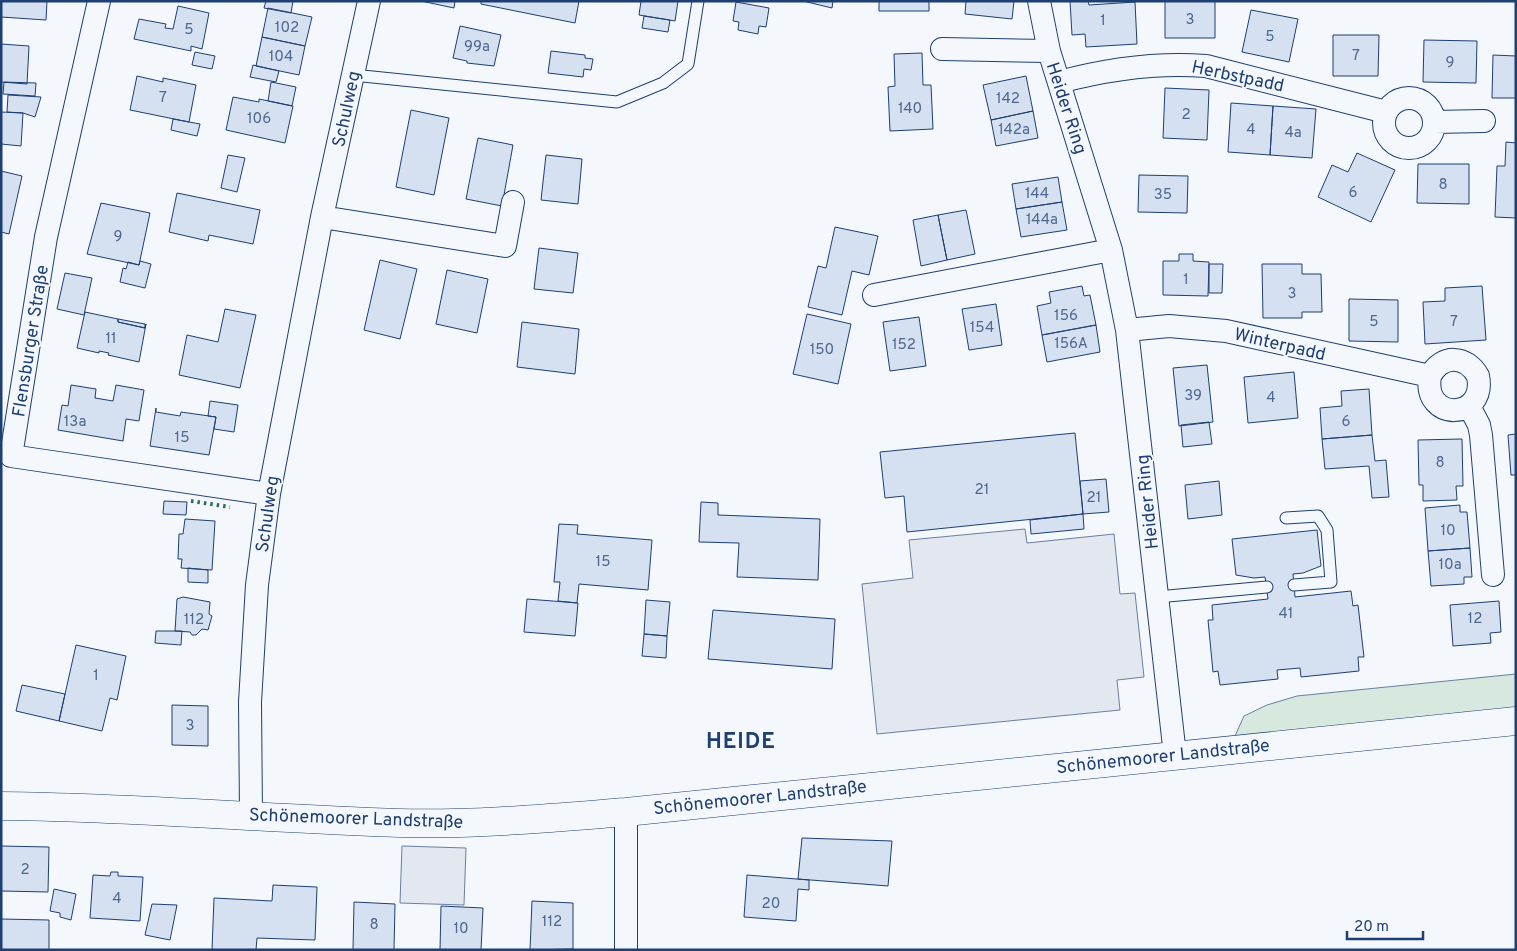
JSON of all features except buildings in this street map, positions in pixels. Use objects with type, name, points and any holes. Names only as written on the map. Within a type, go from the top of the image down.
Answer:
[{"type":"street","name":"Flensburger Straße","points":[[99,1],[46,237],[11,456],[269,494]]},
{"type":"street","name":"Schulweg","points":[[251,815],[250,702],[257,585],[269,494],[322,217],[369,1]]},
{"type":"street","name":"Heider Ring","points":[[1039,1],[1049,51],[1111,250],[1127,330],[1175,755]]},
{"type":"street","name":"Heider Ring","points":[[942,49],[1049,51]]},
{"type":"street","name":"Herbstpadd","points":[[1059,82],[1111,69],[1181,64],[1206,66],[1386,112]]},
{"type":"street","points":[[1414,97],[1428,106],[1434,122],[1434,130],[1424,143],[1408,148],[1392,142],[1387,136],[1383,120],[1386,112],[1397,100],[1414,97]]},
{"type":"street","points":[[1434,122],[1484,121]]},
{"type":"street","points":[[322,217],[505,246],[513,202]]},
{"type":"street","points":[[874,296],[1111,250]]},
{"type":"street","name":"Winterpadd","points":[[1127,330],[1169,326],[1226,331],[1430,376]]},
{"type":"street","points":[[1450,359],[1467,362],[1478,376],[1480,384],[1479,393],[1468,406],[1453,411],[1438,405],[1430,392],[1430,376],[1435,368],[1450,359]]},
{"type":"street","points":[[1468,406],[1479,425],[1481,434],[1493,575]]},
{"type":"street","name":"Schönemoorer Landstraße","points":[[1,806],[71,806],[399,823],[485,822],[626,812],[1516,720]]},
{"type":"street","points":[[626,812],[626,950]]},
{"type":"lane","points":[[353,76],[617,102],[663,83],[688,64],[698,1]]},
{"type":"lane","points":[[1286,518],[1318,516],[1328,530],[1330,582],[1294,585]]},
{"type":"lane","points":[[1158,598],[1266,587]]},
{"type":"shaded area","points":[[1025,529],[1027,543],[1114,534],[1120,594],[1135,593],[1144,677],[1117,680],[1120,710],[877,734],[862,584],[913,578],[909,540]]},
{"type":"shaded area","points":[[1516,674],[1516,709],[1235,736],[1244,716],[1267,705],[1297,696]]},
{"type":"shaded area","points":[[402,846],[466,848],[464,905],[400,903]]},
{"type":"hedge","points":[[191,501],[230,507]]},
{"type":"district","name":"HEIDE","points":[[741,740]]}]
